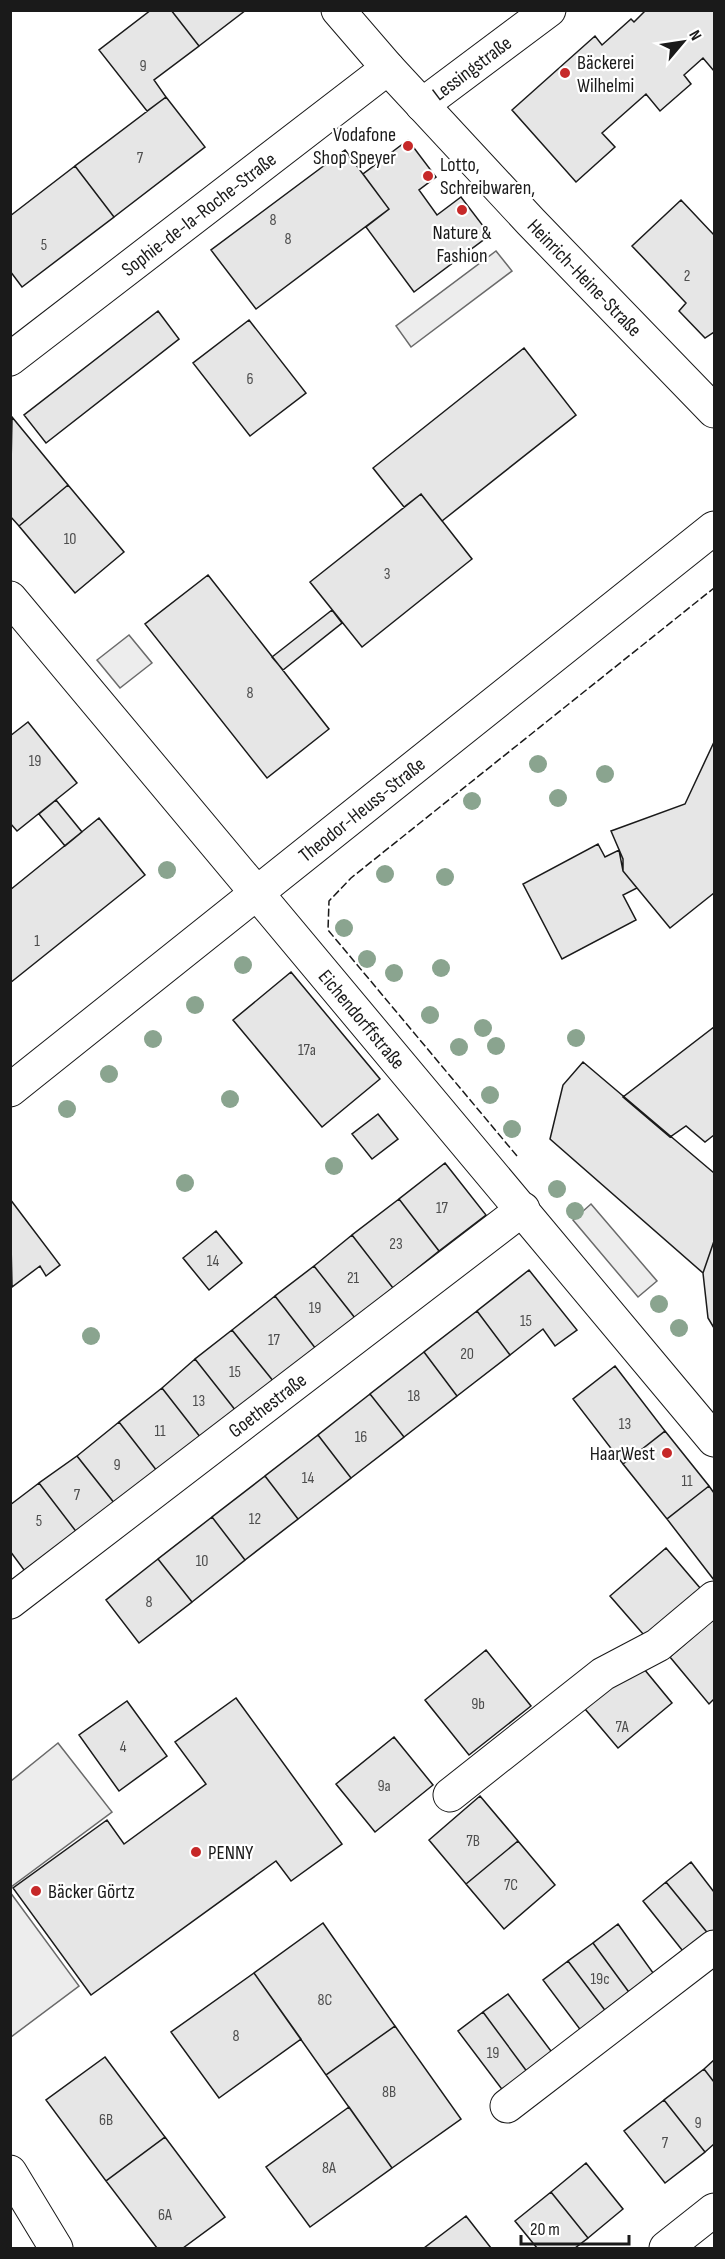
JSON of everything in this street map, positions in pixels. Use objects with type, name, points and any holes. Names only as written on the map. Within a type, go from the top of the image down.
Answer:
[{"type":"street","name":"Heinrich-Heine-Straße","points":[[338,10],[388,68],[531,222],[714,411]]},
{"type":"street","name":"Lessingstraße","points":[[422,105],[549,10]]},
{"type":"street","name":"Sophie-de-la-Roche-Straße","points":[[10,359],[388,68]]},
{"type":"street","name":"Theodor-Heuss-Straße","points":[[10,1090],[714,528]]},
{"type":"street","name":"Eichendorffstraße","points":[[10,598],[714,1440]]},
{"type":"street","name":"Goethestraße","points":[[10,1602],[523,1209]]},
{"type":"street","points":[[450,1795],[603,1674],[658,1645],[714,1599]]},
{"type":"street","points":[[507,2106],[714,1947]]},
{"type":"street","points":[[10,2172],[56,2248]]},
{"type":"street","points":[[666,2248],[714,2210]]},
{"type":"shaded area","points":[[496,251],[512,271],[411,347],[396,326]]},
{"type":"shaded area","points":[[129,635],[152,663],[120,688],[97,660]]},
{"type":"shaded area","points":[[591,1204],[657,1281],[638,1297],[573,1220]]},
{"type":"shaded area","points":[[58,1743],[112,1812],[11,1887],[11,1781]]},
{"type":"shaded area","points":[[10,1892],[79,1986],[11,2037],[10,2037]]},
{"type":"building","points":[[151,10],[171,10],[199,46],[154,80],[166,97],[147,111],[99,50]]},
{"type":"building","points":[[171,10],[246,10],[199,46]]},
{"type":"building","points":[[646,10],[714,10],[714,71],[703,58],[684,75],[691,84],[660,111],[646,94],[602,133],[615,147],[576,182],[512,110],[595,36],[602,45],[631,19],[634,22]]},
{"type":"building","points":[[166,97],[205,147],[114,217],[75,166]]},
{"type":"building","points":[[408,140],[436,177],[419,190],[437,215],[461,197],[490,235],[414,292],[366,227],[389,209],[363,174]]},
{"type":"building","points":[[345,150],[389,209],[256,309],[211,250]]},
{"type":"building","points":[[75,166],[114,217],[22,287],[10,271],[10,216]]},
{"type":"building","points":[[681,200],[714,235],[714,332],[705,338],[679,311],[686,303],[632,246]]},
{"type":"building","points":[[158,311],[179,339],[46,443],[24,415]]},
{"type":"building","points":[[249,320],[306,393],[250,436],[193,363]]},
{"type":"building","points":[[524,348],[576,415],[442,521],[421,494],[404,507],[373,468]]},
{"type":"building","points":[[12,417],[68,485],[19,526],[10,516]]},
{"type":"building","points":[[68,485],[124,552],[75,593],[19,526]]},
{"type":"building","points":[[421,494],[472,559],[362,647],[310,582]]},
{"type":"building","points":[[208,575],[329,729],[267,778],[145,624]]},
{"type":"building","points":[[332,610],[342,623],[283,670],[272,657]]},
{"type":"building","points":[[28,722],[77,783],[17,831],[10,823],[10,736]]},
{"type":"building","points":[[714,742],[714,893],[670,928],[623,871],[623,859],[611,831],[685,804]]},
{"type":"building","points":[[56,800],[82,832],[65,846],[39,814]]},
{"type":"building","points":[[99,818],[145,875],[10,983],[10,890]]},
{"type":"building","points":[[598,844],[605,857],[619,850],[623,871],[637,888],[623,895],[636,920],[562,959],[523,884]]},
{"type":"building","points":[[291,972],[380,1079],[322,1127],[233,1020]]},
{"type":"building","points":[[714,1027],[714,1135],[705,1142],[686,1126],[670,1137],[623,1097]]},
{"type":"building","points":[[583,1062],[714,1173],[714,1241],[703,1273],[550,1139],[563,1085]]},
{"type":"building","points":[[378,1114],[398,1139],[372,1159],[352,1134]]},
{"type":"building","points":[[445,1163],[486,1215],[439,1251],[399,1199]]},
{"type":"building","points":[[10,1199],[60,1265],[46,1276],[40,1266],[12,1287]]},
{"type":"building","points":[[399,1199],[439,1251],[393,1288],[352,1235]]},
{"type":"building","points":[[216,1231],[242,1263],[209,1290],[183,1258]]},
{"type":"building","points":[[352,1235],[393,1288],[355,1318],[314,1266]]},
{"type":"building","points":[[714,1241],[714,1328],[708,1318],[703,1273]]},
{"type":"building","points":[[314,1266],[355,1318],[316,1349],[275,1296]]},
{"type":"building","points":[[529,1270],[577,1330],[555,1346],[543,1329],[510,1355],[477,1311]]},
{"type":"building","points":[[275,1296],[316,1349],[274,1382],[232,1330]]},
{"type":"building","points":[[477,1311],[510,1355],[457,1396],[424,1352]]},
{"type":"building","points":[[232,1330],[274,1382],[236,1411],[195,1359]]},
{"type":"building","points":[[424,1352],[457,1396],[404,1437],[370,1394]]},
{"type":"building","points":[[195,1359],[236,1411],[201,1438],[162,1388]]},
{"type":"building","points":[[615,1366],[665,1431],[623,1464],[573,1399]]},
{"type":"building","points":[[162,1388],[201,1438],[157,1471],[119,1422]]},
{"type":"building","points":[[370,1394],[404,1437],[351,1478],[318,1435]]},
{"type":"building","points":[[119,1422],[157,1471],[115,1504],[77,1456]]},
{"type":"building","points":[[665,1431],[709,1486],[667,1519],[623,1464]]},
{"type":"building","points":[[318,1435],[351,1478],[298,1519],[265,1476]]},
{"type":"building","points":[[77,1456],[115,1504],[78,1534],[39,1483]]},
{"type":"building","points":[[265,1476],[298,1519],[245,1560],[212,1517]]},
{"type":"building","points":[[39,1483],[78,1534],[27,1574],[10,1551],[10,1505]]},
{"type":"building","points":[[709,1486],[714,1493],[714,1580],[667,1519]]},
{"type":"building","points":[[212,1517],[245,1560],[192,1602],[158,1559]]},
{"type":"building","points":[[666,1548],[706,1595],[650,1642],[610,1596]]},
{"type":"building","points":[[158,1559],[192,1602],[139,1643],[106,1600]]},
{"type":"building","points":[[714,1619],[714,1699],[709,1704],[670,1657]]},
{"type":"building","points":[[486,1650],[531,1706],[469,1755],[425,1700]]},
{"type":"building","points":[[635,1658],[672,1703],[618,1748],[580,1703]]},
{"type":"building","name":"PENNY","points":[[236,1698],[342,1844],[291,1881],[276,1861],[91,1995],[13,1888],[107,1820],[124,1844],[206,1784],[175,1742]]},
{"type":"building","points":[[127,1701],[167,1756],[119,1791],[79,1735]]},
{"type":"building","points":[[394,1737],[433,1785],[375,1832],[336,1784]]},
{"type":"building","points":[[480,1796],[518,1841],[466,1884],[429,1840]]},
{"type":"building","points":[[518,1841],[555,1885],[504,1929],[466,1884]]},
{"type":"building","points":[[691,1862],[714,1892],[714,1933],[710,1936],[666,1882]]},
{"type":"building","points":[[666,1882],[710,1936],[686,1955],[643,1901]]},
{"type":"building","points":[[323,1923],[395,2026],[326,2075],[254,1973]]},
{"type":"building","points":[[618,1924],[656,1977],[631,1995],[593,1943]]},
{"type":"building","points":[[593,1943],[631,1995],[607,2013],[568,1961]]},
{"type":"building","points":[[568,1961],[607,2013],[582,2032],[543,1980]]},
{"type":"building","points":[[254,1973],[301,2039],[219,2098],[171,2032]]},
{"type":"building","points":[[508,1994],[554,2055],[528,2073],[483,2012]]},
{"type":"building","points":[[483,2012],[528,2073],[504,2092],[458,2031]]},
{"type":"building","points":[[395,2026],[461,2119],[392,2168],[326,2075]]},
{"type":"building","points":[[105,2057],[165,2137],[106,2181],[46,2100]]},
{"type":"building","points":[[714,2060],[714,2082],[704,2069]]},
{"type":"building","points":[[704,2069],[714,2082],[714,2144],[705,2152],[664,2100]]},
{"type":"building","points":[[664,2100],[705,2152],[665,2183],[624,2131]]},
{"type":"building","points":[[349,2107],[392,2168],[310,2227],[266,2167]]},
{"type":"building","points":[[165,2137],[225,2217],[183,2248],[157,2248],[106,2181]]},
{"type":"building","points":[[586,2163],[623,2209],[588,2238],[551,2192]]},
{"type":"building","points":[[551,2192],[588,2238],[575,2248],[537,2248],[515,2221]]},
{"type":"building","points":[[466,2216],[491,2248],[424,2248]]},
{"type":"fence","points":[[517,1156],[328,930],[329,901],[351,878],[714,588]]},
{"type":"place","name":"Bäckerei Wilhelmi","points":[[565,73]]},
{"type":"place","name":"Vodafone Shop Speyer","points":[[408,146]]},
{"type":"place","name":"Lotto, Schreibwaren,","points":[[428,176]]},
{"type":"place","name":"Nature & Fashion","points":[[462,210]]},
{"type":"place","name":"HaarWest","points":[[667,1453]]},
{"type":"place","name":"PENNY","points":[[196,1852]]},
{"type":"place","name":"Bäcker Görtz","points":[[36,1891]]}]
